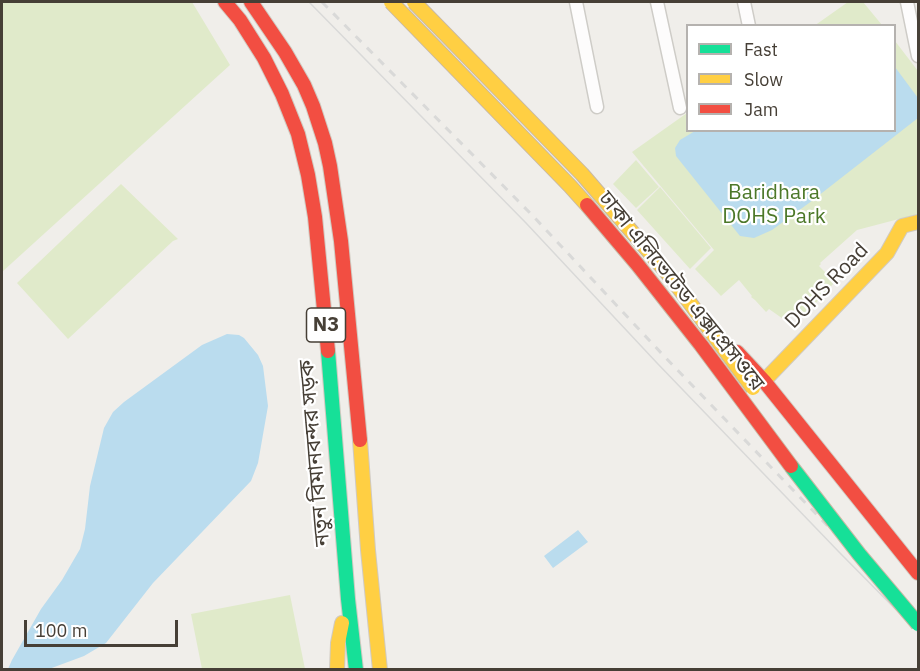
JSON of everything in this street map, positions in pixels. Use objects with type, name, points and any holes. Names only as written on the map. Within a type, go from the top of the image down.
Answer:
[{"type":"main road","name":"নতুন বিমানবন্দর সড়ক","points":[[225,2],[240,20],[264,58],[282,94],[304,155],[315,216],[356,669]]},
{"type":"main road","name":"N3","points":[[250,2],[285,52],[304,85],[325,143],[330,166],[341,241],[380,669]]},
{"type":"main road","name":"ঢাকা এলিভেটেড এক্সপ্রেসওয়ে","points":[[391,2],[570,186],[637,264],[859,554],[918,624]]},
{"type":"main road","points":[[414,2],[764,381],[918,573]]},
{"type":"main road","name":"ঢাকা এলিভেটেড এক্সপ্রেসওয়ে","points":[[414,2],[589,182],[670,276],[761,399]]},
{"type":"main road","name":"DOHS Road","points":[[764,381],[887,253],[902,226],[918,222]]},
{"type":"main road","points":[[333,409],[357,407]]},
{"type":"main road","points":[[337,669],[338,643],[348,599]]},
{"type":"street","points":[[576,2],[597,107]]},
{"type":"street","points":[[657,2],[680,108]]},
{"type":"street","points":[[744,2],[749,24]]},
{"type":"street","points":[[907,2],[918,56]]},
{"type":"green space","points":[[2,2],[192,2],[230,65],[2,272]]},
{"type":"green space","points":[[848,2],[863,2],[881,24],[817,24]]},
{"type":"green space","name":"Baridhara DOHS Park","points":[[896,42],[918,71],[918,214],[857,230],[820,263],[819,266],[834,283],[804,316],[798,310],[786,321],[769,309],[766,312],[739,280],[721,296],[695,269],[714,250],[632,152],[686,114],[686,132],[896,132]]},
{"type":"green space","points":[[636,160],[659,187],[636,208],[613,184]]},
{"type":"green space","points":[[121,184],[178,239],[173,241],[68,339],[17,283]]},
{"type":"green space","points":[[660,187],[711,248],[690,269],[637,210]]},
{"type":"green space","points":[[290,595],[305,669],[202,669],[191,614]]},
{"type":"water","points":[[896,68],[918,98],[918,118],[809,203],[772,230],[754,238],[740,236],[676,156],[675,148],[680,140],[693,132],[896,132]]},
{"type":"water","points":[[227,334],[244,338],[258,355],[263,366],[268,406],[258,463],[251,481],[153,583],[106,643],[84,656],[49,669],[8,669],[41,609],[62,580],[80,549],[85,529],[90,486],[104,428],[113,412],[202,345]]},
{"type":"water","points":[[578,530],[588,542],[553,568],[544,556]]},
{"type":"tram line","points":[[309,2],[526,223],[657,363],[918,632]]},
{"type":"railway","points":[[322,2],[533,216],[664,356],[918,618]]},
{"type":"traffic: fast","points":[[328,351],[356,670]]},
{"type":"traffic: fast","points":[[791,466],[859,554],[918,624]]},
{"type":"traffic: slow","points":[[391,2],[587,205]]},
{"type":"traffic: slow","points":[[414,2],[582,174],[670,276],[753,388]]},
{"type":"traffic: slow","points":[[764,381],[887,253],[902,226],[918,222]]},
{"type":"traffic: slow","points":[[360,440],[380,670]]},
{"type":"traffic: slow","points":[[337,670],[338,643],[342,623]]},
{"type":"traffic: jam","points":[[225,2],[240,20],[264,58],[298,134],[315,217],[328,351]]},
{"type":"traffic: jam","points":[[251,2],[304,85],[325,143],[341,241],[360,440]]},
{"type":"traffic: jam","points":[[587,205],[701,345],[791,466]]},
{"type":"traffic: jam","points":[[737,352],[764,381],[918,573]]}]
